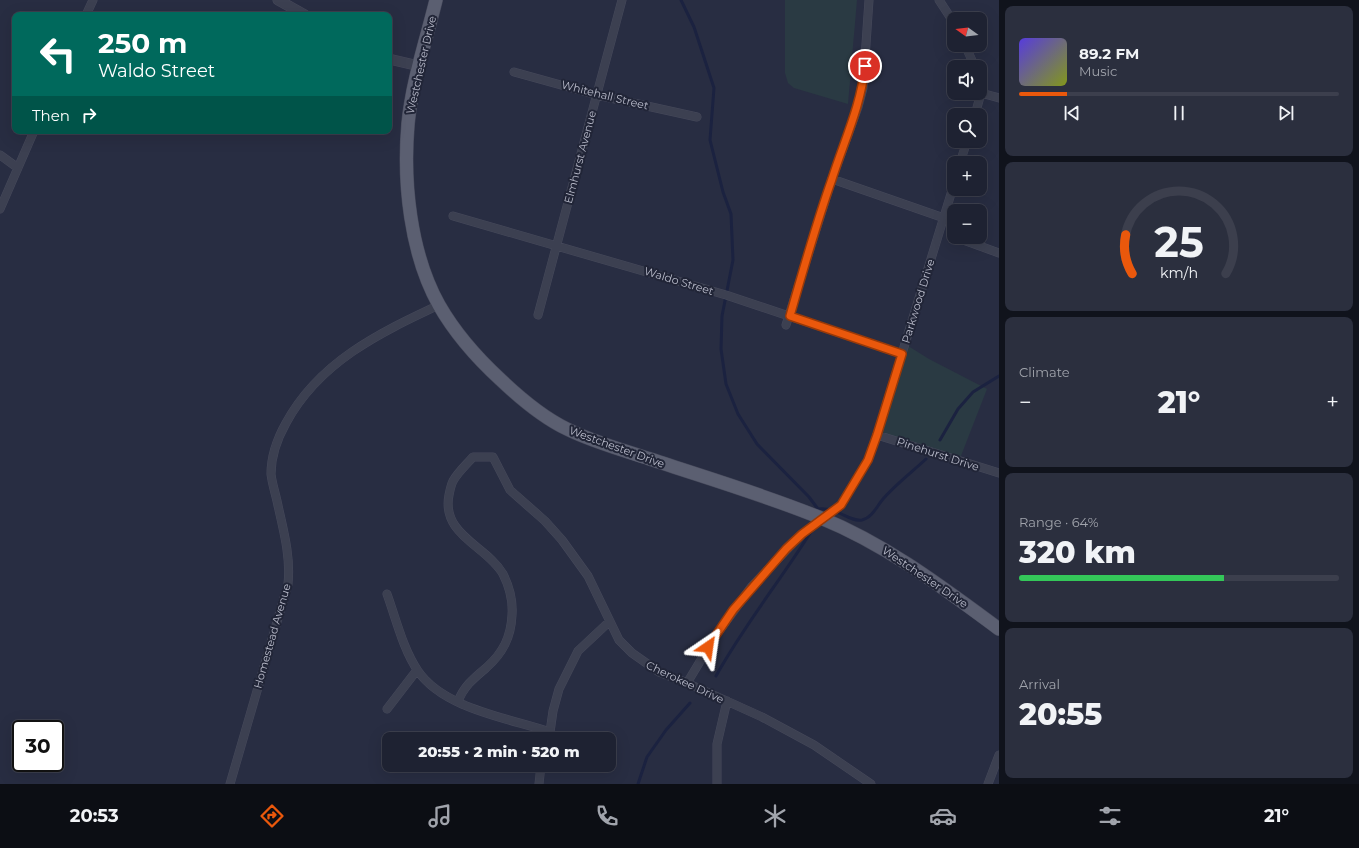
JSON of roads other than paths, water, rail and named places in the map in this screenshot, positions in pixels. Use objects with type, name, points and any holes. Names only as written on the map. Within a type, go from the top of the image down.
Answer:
[{"type":"main road","name":"Westchester Drive","points":[[436,0],[419,66],[408,121],[406,156],[411,215],[418,249],[439,305],[476,357],[522,401],[568,429],[823,519],[880,547],[925,574],[999,629]]},
{"type":"street","points":[[87,12],[92,0]]},
{"type":"street","points":[[278,0],[300,12]]},
{"type":"street","name":"Elmhurst Avenue","points":[[538,315],[622,0]]},
{"type":"street","points":[[786,325],[832,179],[858,107],[862,88],[869,0]]},
{"type":"street","points":[[939,0],[947,12]]},
{"type":"street","points":[[392,60],[419,66]]},
{"type":"street","name":"Whitehall Street","points":[[514,72],[597,95],[697,117]]},
{"type":"street","points":[[987,95],[999,98]]},
{"type":"street","points":[[0,209],[33,134]]},
{"type":"street","points":[[0,154],[18,168]]},
{"type":"street","points":[[832,179],[944,218]]},
{"type":"street","name":"Parkwood Drive","points":[[687,683],[716,635],[752,586],[802,534],[841,505],[868,460],[950,196]]},
{"type":"street","name":"Waldo Street","points":[[453,216],[556,244],[790,316],[902,354]]},
{"type":"street","points":[[940,232],[947,234]]},
{"type":"street","points":[[974,244],[999,253]]},
{"type":"street","name":"Homestead Avenue","points":[[230,784],[288,584],[289,557],[271,476],[271,462],[274,448],[280,434],[289,417],[312,386],[339,360],[401,323],[439,305]]},
{"type":"street","name":"Pinehurst Drive","points":[[877,435],[999,473]]},
{"type":"street","name":"Cherokee Drive","points":[[458,702],[461,693],[472,680],[500,653],[508,640],[512,616],[512,601],[503,574],[496,565],[457,529],[448,513],[448,501],[453,481],[473,457],[488,456],[493,457],[496,460],[510,490],[545,521],[562,540],[588,576],[619,640],[644,663],[659,672],[762,717],[814,745],[871,784]]},
{"type":"street","points":[[387,594],[404,641],[417,670],[424,678],[458,702],[537,732]]},
{"type":"street","points":[[549,732],[553,711],[560,689],[578,651],[610,621]]},
{"type":"street","points":[[386,709],[417,670]]},
{"type":"street","points":[[717,784],[717,744],[727,701]]},
{"type":"street","points":[[988,784],[999,754]]},
{"type":"street","points":[[539,784],[540,772]]},
{"type":"waterway","points":[[681,0],[694,27],[714,88],[710,140],[723,192],[731,214],[733,260],[722,316],[721,349],[726,384],[738,414],[757,444],[809,497],[818,509]]},
{"type":"waterway","points":[[940,440],[958,409],[973,392],[999,376]]},
{"type":"waterway","points":[[818,509],[831,510],[852,519],[866,519],[893,488],[926,459]]},
{"type":"waterway","points":[[716,676],[738,639],[812,530]]},
{"type":"waterway","points":[[638,784],[647,757],[666,730],[690,703]]}]
